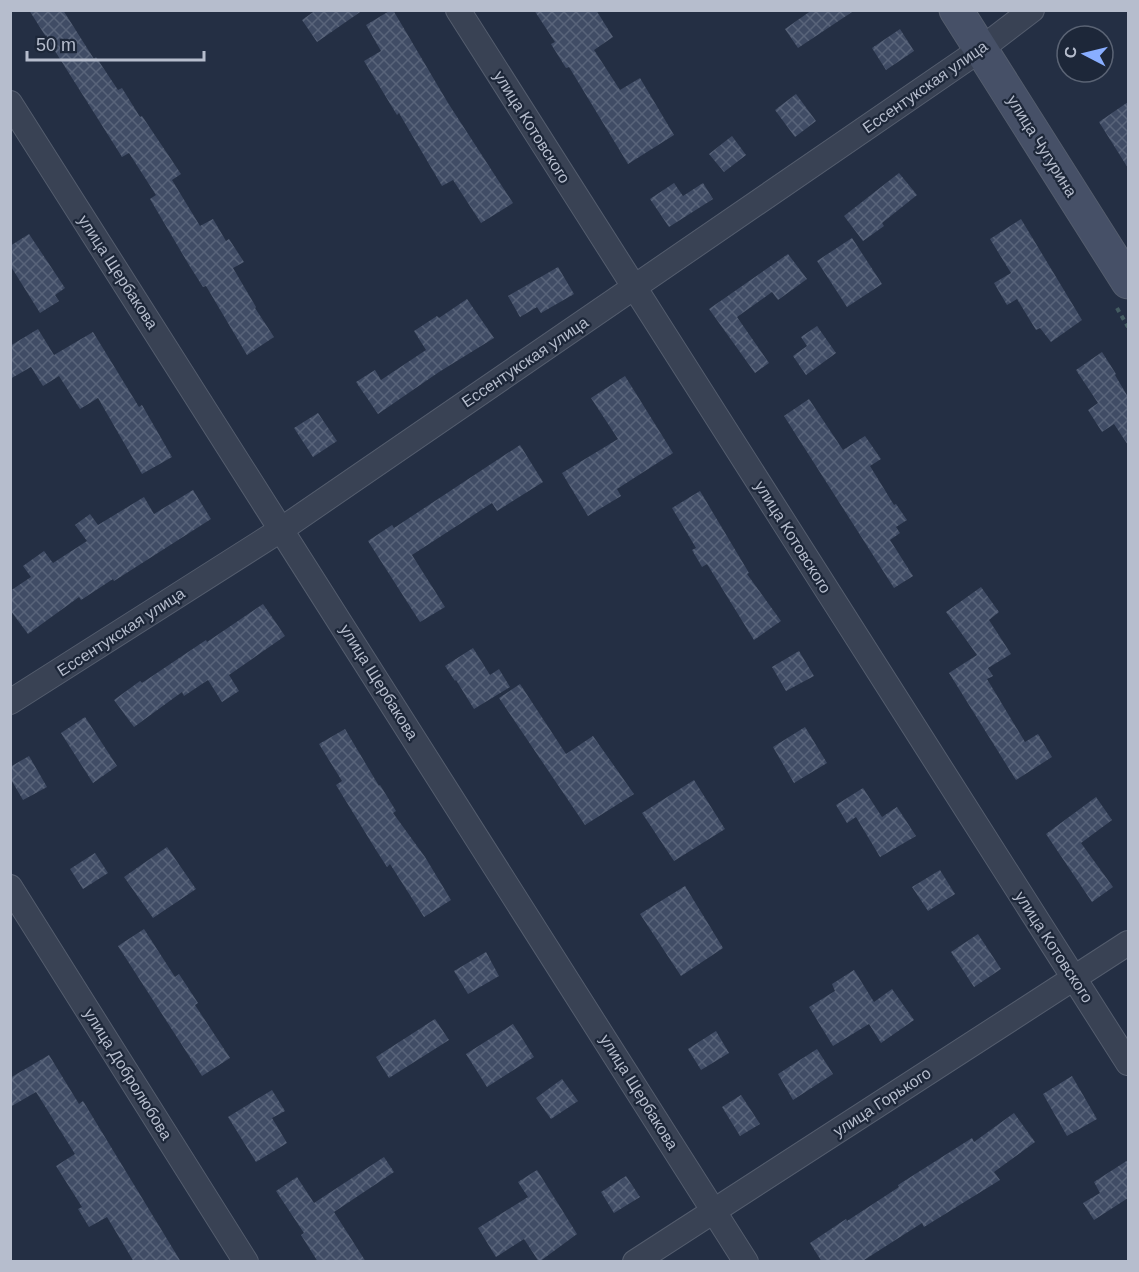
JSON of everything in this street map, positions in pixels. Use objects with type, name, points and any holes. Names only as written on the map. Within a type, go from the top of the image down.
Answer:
[{"type":"street","name":"улица Котовского","points":[[458,10],[1128,1063]]},
{"type":"street","name":"улица Чугурина","points":[[956,10],[1128,282]]},
{"type":"street","name":"Ессентукская улица","points":[[10,702],[282,529],[981,49],[1032,10]]},
{"type":"street","name":"улица Щербакова","points":[[10,103],[746,1262]]},
{"type":"street","name":"улица Добролюбова","points":[[10,887],[246,1262]]},
{"type":"street","name":"улица Горького","points":[[635,1262],[1128,944]]},
{"type":"building","points":[[29,10],[63,10],[94,59],[96,57],[118,90],[122,88],[181,174],[172,180],[200,226],[213,219],[226,241],[229,239],[244,262],[233,268],[274,337],[247,355],[150,199],[156,195],[129,153],[122,157]]},
{"type":"building","points":[[316,10],[363,10],[317,42],[302,20]]},
{"type":"building","points":[[391,10],[513,203],[481,223],[453,180],[442,186],[399,113],[397,115],[364,61],[381,51],[366,25]]},
{"type":"building","points":[[534,10],[596,10],[613,37],[594,50],[620,90],[640,78],[674,135],[628,164],[569,67],[566,68],[551,44],[555,42]]},
{"type":"building","points":[[812,10],[855,10],[798,48],[785,29]]},
{"type":"building","points":[[900,29],[914,51],[886,70],[872,48]]},
{"type":"building","points":[[796,94],[816,121],[795,137],[775,110]]},
{"type":"building","points":[[1128,102],[1128,168],[1099,122]]},
{"type":"building","points":[[732,136],[746,155],[724,172],[709,154]]},
{"type":"building","points":[[899,173],[917,195],[882,223],[884,226],[863,241],[844,216]]},
{"type":"building","points":[[674,183],[683,196],[703,183],[713,199],[669,227],[650,199]]},
{"type":"building","points":[[1021,219],[1082,320],[1051,342],[1040,328],[1036,330],[1017,299],[1007,305],[994,283],[1011,273],[990,239]]},
{"type":"building","points":[[29,234],[65,288],[55,295],[59,301],[40,313],[10,265],[10,246]]},
{"type":"building","points":[[852,238],[882,284],[847,307],[817,261]]},
{"type":"building","points":[[788,254],[807,279],[778,300],[772,292],[737,317],[769,363],[755,373],[709,309]]},
{"type":"building","points":[[558,267],[574,294],[541,313],[537,307],[520,317],[508,296]]},
{"type":"building","points":[[467,299],[494,338],[378,414],[356,382],[375,370],[381,380],[426,350],[414,331]]},
{"type":"building","points":[[817,326],[836,353],[806,375],[793,356],[807,346],[801,337]]},
{"type":"building","points":[[38,329],[54,355],[93,332],[139,407],[142,405],[172,457],[142,474],[98,398],[80,409],[59,376],[43,386],[31,367],[10,379],[10,346]]},
{"type":"building","points":[[1102,352],[1128,397],[1128,445],[1114,424],[1102,432],[1088,410],[1098,403],[1076,370]]},
{"type":"building","points":[[625,376],[673,453],[617,489],[621,496],[588,516],[562,473],[618,439],[591,398]]},
{"type":"building","points":[[809,399],[843,450],[865,436],[881,459],[870,466],[894,505],[896,504],[907,520],[896,527],[900,533],[890,540],[913,576],[894,588],[784,416]]},
{"type":"building","points":[[318,413],[337,441],[313,457],[294,428]]},
{"type":"building","points":[[520,445],[543,482],[497,511],[492,503],[412,555],[445,607],[420,622],[368,541],[392,525],[394,528]]},
{"type":"building","points":[[193,490],[211,519],[114,581],[113,579],[81,600],[79,597],[28,634],[10,610],[10,591],[31,577],[23,566],[44,551],[53,563],[87,541],[75,525],[90,514],[98,525],[144,497],[154,514]]},
{"type":"building","points":[[700,491],[749,573],[747,574],[781,621],[754,640],[707,564],[702,567],[692,550],[696,548],[672,508]]},
{"type":"building","points":[[981,587],[999,612],[989,620],[1011,654],[988,668],[993,676],[987,679],[1025,742],[1038,734],[1052,757],[1016,780],[949,673],[977,655],[946,612]]},
{"type":"building","points":[[263,604],[285,636],[229,675],[239,691],[222,702],[208,680],[184,696],[182,692],[134,727],[114,700],[140,681],[142,683]]},
{"type":"building","points":[[473,648],[490,675],[499,669],[510,687],[474,709],[445,666]]},
{"type":"building","points":[[799,651],[814,676],[786,691],[772,667]]},
{"type":"building","points":[[520,684],[566,754],[593,736],[634,794],[585,825],[499,698]]},
{"type":"building","points":[[85,717],[117,766],[93,783],[61,733]]},
{"type":"building","points":[[805,727],[827,763],[794,783],[773,747]]},
{"type":"building","points":[[345,729],[396,811],[393,813],[425,857],[451,900],[424,917],[390,864],[387,867],[336,785],[342,781],[319,744]]},
{"type":"building","points":[[29,756],[47,787],[23,800],[10,778],[10,767]]},
{"type":"building","points":[[694,780],[725,829],[674,861],[642,813]]},
{"type":"building","points":[[863,788],[882,817],[897,807],[916,836],[880,857],[856,817],[847,823],[836,805]]},
{"type":"building","points":[[1096,797],[1112,820],[1081,843],[1113,887],[1092,902],[1046,834]]},
{"type":"building","points":[[167,847],[196,889],[153,918],[124,877]]},
{"type":"building","points":[[95,853],[108,873],[83,889],[70,869]]},
{"type":"building","points":[[940,870],[955,894],[928,911],[912,887]]},
{"type":"building","points":[[685,886],[723,948],[681,976],[640,914]]},
{"type":"building","points":[[144,929],[175,977],[179,974],[198,1003],[195,1005],[230,1058],[202,1076],[118,946]]},
{"type":"building","points":[[978,934],[1001,969],[974,987],[951,952]]},
{"type":"building","points":[[486,952],[499,976],[468,994],[454,971]]},
{"type":"building","points":[[854,970],[874,1002],[892,989],[914,1020],[881,1043],[869,1024],[833,1046],[809,1007],[835,991],[832,984]]},
{"type":"building","points":[[435,1019],[449,1040],[389,1078],[376,1057]]},
{"type":"building","points":[[513,1024],[534,1057],[487,1087],[466,1054]]},
{"type":"building","points":[[716,1031],[729,1053],[701,1070],[688,1049]]},
{"type":"building","points":[[817,1049],[833,1074],[793,1100],[778,1074]]},
{"type":"building","points":[[49,1055],[79,1104],[83,1101],[181,1262],[134,1262],[107,1217],[89,1227],[78,1209],[82,1207],[56,1166],[75,1154],[36,1092],[10,1107],[10,1078]]},
{"type":"building","points":[[1072,1076],[1097,1119],[1067,1136],[1043,1094]]},
{"type":"building","points":[[562,1079],[578,1101],[551,1119],[536,1098]]},
{"type":"building","points":[[272,1090],[285,1111],[272,1118],[287,1143],[256,1162],[228,1117]]},
{"type":"building","points":[[741,1095],[760,1124],[740,1136],[722,1107]]},
{"type":"building","points":[[1014,1113],[1035,1142],[994,1172],[1000,1180],[924,1227],[922,1223],[861,1262],[822,1262],[810,1243],[972,1138],[974,1142]]},
{"type":"building","points":[[384,1157],[394,1172],[334,1212],[366,1262],[318,1262],[301,1235],[304,1233],[276,1191],[297,1177],[314,1203]]},
{"type":"building","points":[[1128,1160],[1128,1198],[1094,1220],[1083,1203],[1100,1193],[1094,1182]]},
{"type":"building","points":[[537,1170],[577,1234],[539,1262],[524,1239],[496,1257],[478,1228],[528,1197],[518,1182]]},
{"type":"building","points":[[626,1176],[640,1197],[614,1213],[601,1192]]}]
